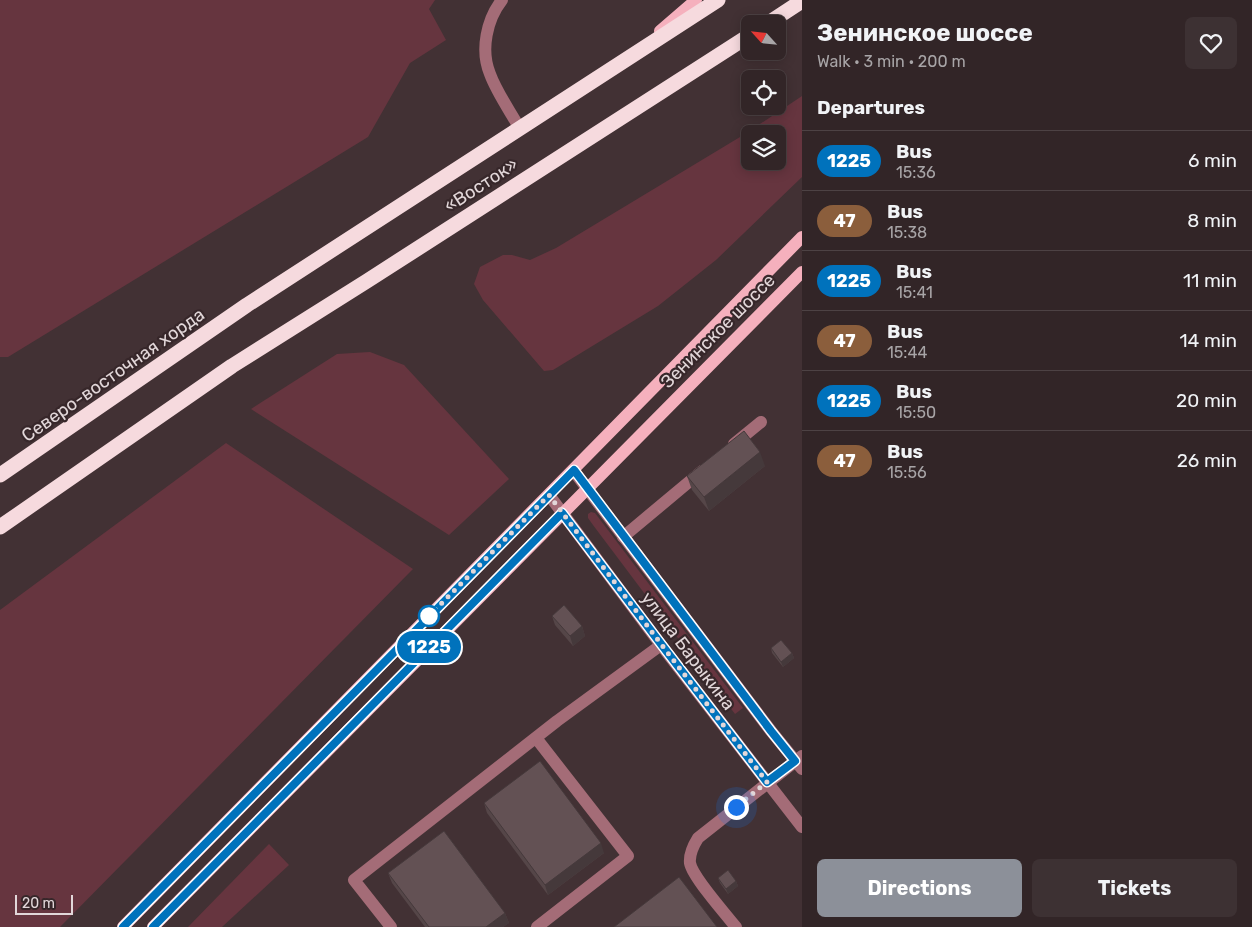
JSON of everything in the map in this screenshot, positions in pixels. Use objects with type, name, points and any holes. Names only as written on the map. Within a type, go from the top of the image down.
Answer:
[{"type":"highway","name":"«Восток»","points":[[247,305],[718,0]]},
{"type":"highway","points":[[781,15],[802,1]]},
{"type":"highway","name":"«Восток»","points":[[0,527],[232,366],[367,282],[741,40]]},
{"type":"highway","name":"Северо-восточная хорда","points":[[0,475],[247,305]]},
{"type":"main road","points":[[638,52],[696,0]]},
{"type":"main road","points":[[123,927],[802,237]]},
{"type":"main road","name":"Зенинское шоссе","points":[[153,927],[802,272]]},
{"type":"street","points":[[502,0],[495,9],[487,31],[489,73],[520,129]]},
{"type":"street","points":[[723,453],[761,422]]},
{"type":"street","points":[[623,537],[708,466]]},
{"type":"street","name":"улица Барыкина","points":[[574,470],[771,731],[800,762]]},
{"type":"street","name":"улица Барыкина","points":[[549,495],[802,827]]},
{"type":"street","points":[[390,927],[354,880],[536,738],[661,644]]},
{"type":"street","points":[[536,738],[628,856],[537,927]]},
{"type":"street","points":[[736,927],[694,880],[690,865],[691,852],[698,838],[767,782],[800,762]]},
{"type":"shaded area","points":[[0,0],[435,0],[429,9],[446,40],[410,63],[368,137],[8,357],[0,357]]},
{"type":"shaded area","points":[[802,96],[802,177],[716,260],[658,306],[553,370],[544,371],[483,300],[474,284],[480,267],[503,255],[512,255],[530,260],[556,248],[741,136],[741,170],[786,170],[786,125],[758,125],[774,115],[786,115],[786,107]]},
{"type":"shaded area","points":[[370,352],[404,365],[509,479],[449,535],[251,409],[337,354]]},
{"type":"shaded area","points":[[226,443],[413,569],[60,927],[0,927],[0,610]]},
{"type":"shaded area","points":[[591,512],[595,513],[743,708],[735,714],[588,518],[588,514]]},
{"type":"shaded area","points":[[269,844],[289,865],[222,927],[188,927]]},
{"type":"building","points":[[744,431],[760,452],[704,497],[687,476]]},
{"type":"building","points":[[564,605],[582,626],[570,636],[552,616]]},
{"type":"building","points":[[781,640],[792,653],[781,662],[771,648]]},
{"type":"building","points":[[540,761],[601,843],[545,885],[484,803]]},
{"type":"building","points":[[444,831],[505,913],[486,927],[429,927],[388,873]]},
{"type":"building","points":[[728,870],[736,881],[726,889],[718,878]]},
{"type":"building","points":[[679,877],[717,927],[614,927]]},
{"type":"bus line","name":"1225","points":[[123,927],[574,470],[795,761],[767,782],[562,513],[153,927]]},
{"type":"route","points":[[429,616],[549,495],[767,782],[736,807]]}]
